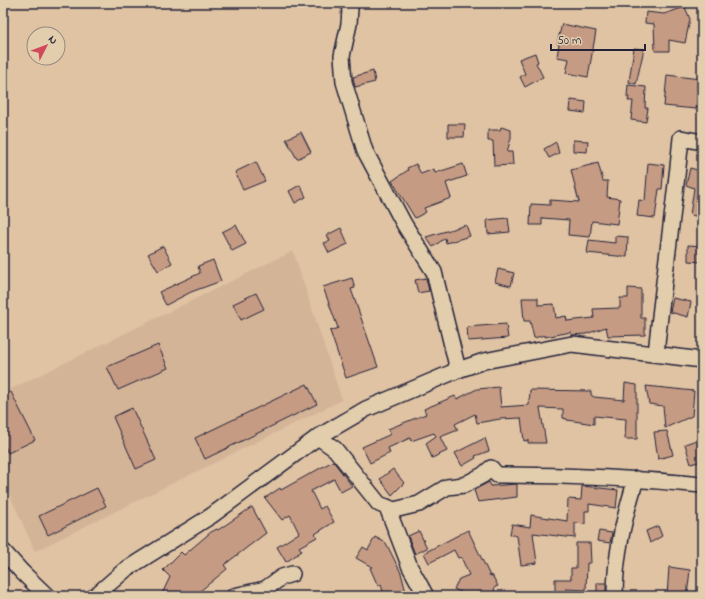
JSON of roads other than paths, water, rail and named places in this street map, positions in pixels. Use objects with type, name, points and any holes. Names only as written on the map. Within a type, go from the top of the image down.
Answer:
[{"type":"street","points":[[348,3],[349,24],[342,56],[344,82],[365,151],[404,224],[434,272],[458,370]]},
{"type":"street","points":[[656,354],[663,280],[674,210],[682,138],[702,142]]},
{"type":"street","points":[[95,596],[125,570],[211,516],[318,438],[366,409],[458,370],[484,361],[572,344],[702,360]]},
{"type":"street","points":[[318,438],[335,449],[379,504],[394,510],[419,504],[447,487],[464,485],[483,476],[491,468],[497,476],[550,475],[636,479],[702,485]]},
{"type":"street","points":[[615,596],[615,572],[622,525],[636,479]]},
{"type":"street","points":[[387,507],[410,567],[426,596]]},
{"type":"street","points":[[3,551],[47,596]]},
{"type":"street","points":[[234,596],[265,589],[292,574]]}]
